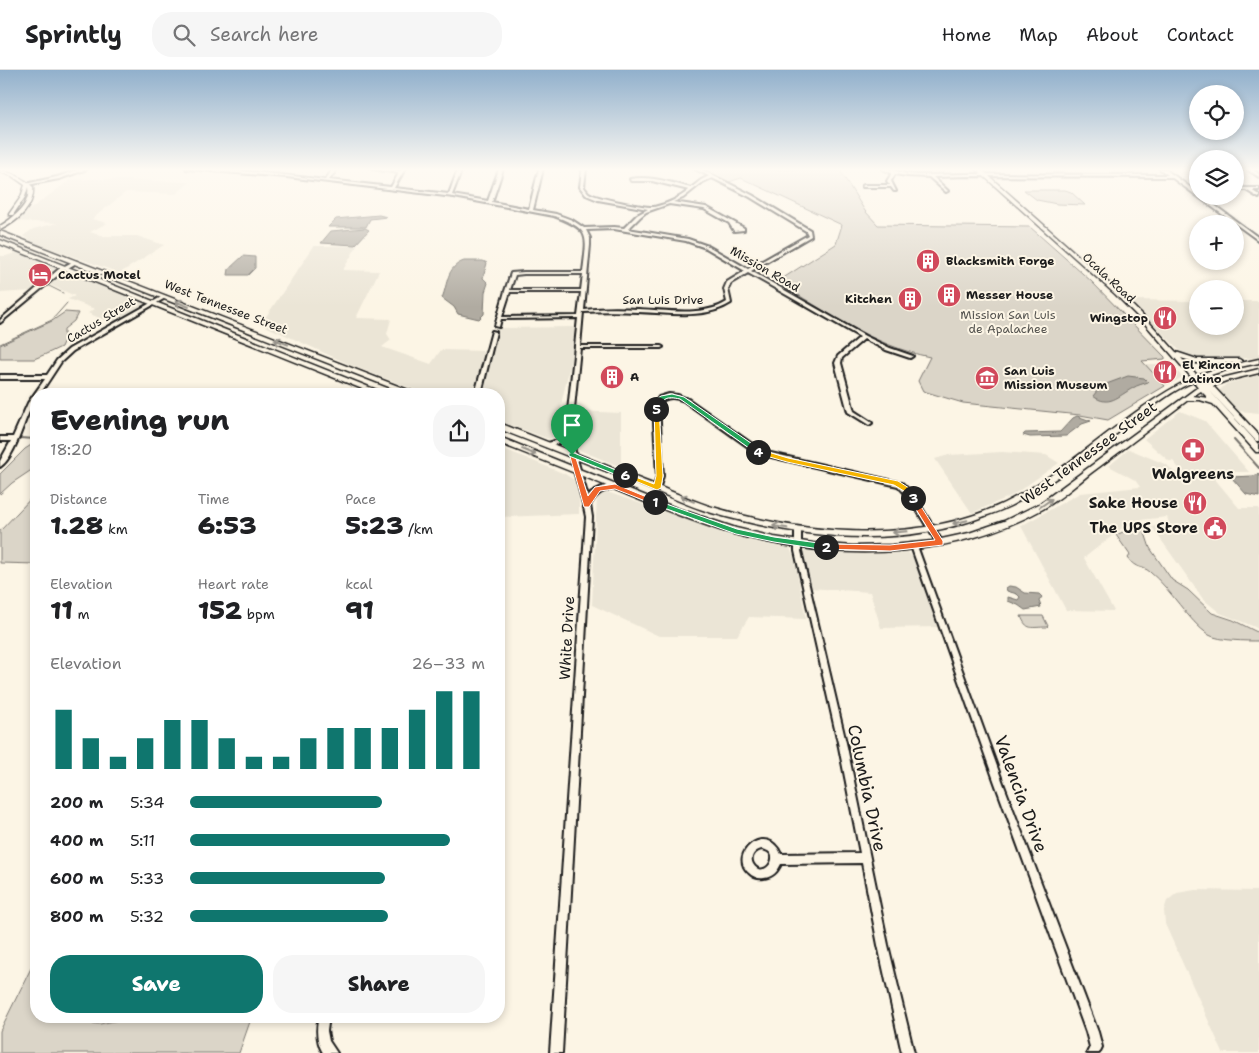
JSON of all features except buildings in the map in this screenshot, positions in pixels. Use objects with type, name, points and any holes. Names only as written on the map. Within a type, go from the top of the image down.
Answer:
[{"type":"main road","points":[[0,228],[18,215]]},
{"type":"main road","name":"Ocala Road","points":[[1026,215],[1127,303],[1204,387],[1259,439]]},
{"type":"main road","name":"West Tennessee Street","points":[[0,233],[398,388]]},
{"type":"main road","name":"West Tennessee Street","points":[[0,242],[368,388]]},
{"type":"main road","name":"Ocala Road","points":[[1058,243],[1120,303],[1146,324]]},
{"type":"main road","points":[[20,250],[41,248]]},
{"type":"main road","points":[[107,284],[118,278]]},
{"type":"main road","points":[[1120,303],[1127,303]]},
{"type":"main road","points":[[212,326],[223,320]]},
{"type":"main road","points":[[294,358],[306,351]]},
{"type":"main road","points":[[1172,352],[1196,361],[1259,361]]},
{"type":"main road","name":"West Tennessee Street","points":[[505,428],[716,511],[798,530],[866,534],[931,528],[963,522],[1010,504],[1045,482],[1169,392],[1196,378],[1226,368],[1259,361]]},
{"type":"main road","name":"West Tennessee Street","points":[[505,442],[692,517],[736,531],[798,543],[860,549],[914,546],[940,543],[978,534],[1011,522],[1042,506],[1186,398],[1204,387],[1259,371]]},
{"type":"main road","name":"Ocala Road","points":[[1204,387],[1215,403],[1259,450]]},
{"type":"main road","points":[[384,388],[398,388]]},
{"type":"main road","points":[[1186,398],[1200,398],[1215,403]]},
{"type":"main road","points":[[1128,422],[1145,430]]},
{"type":"main road","points":[[1045,482],[1061,492]]},
{"type":"main road","points":[[1010,504],[1007,515],[1011,522]]},
{"type":"main road","points":[[692,517],[701,512],[716,511]]},
{"type":"street","points":[[552,215],[561,217],[583,229]]},
{"type":"street","points":[[625,230],[637,215]]},
{"type":"street","points":[[717,215],[731,223]]},
{"type":"street","points":[[748,271],[809,236],[810,233],[781,215]]},
{"type":"street","points":[[1224,215],[1259,240]]},
{"type":"street","name":"Mission Road","points":[[583,229],[604,227],[693,242],[707,248],[863,337],[888,349],[910,356]]},
{"type":"street","name":"White Drive","points":[[556,1053],[588,533],[587,506],[572,455],[569,429],[571,395],[579,347],[586,273],[588,240],[583,229]]},
{"type":"street","points":[[0,322],[64,267],[76,262]]},
{"type":"street","name":"San Luis Drive","points":[[582,311],[628,310],[692,313],[716,309],[726,306],[729,302],[726,289],[729,282],[748,271]]},
{"type":"street","points":[[480,388],[513,274],[586,273]]},
{"type":"street","points":[[507,291],[584,291]]},
{"type":"street","points":[[536,300],[538,291]]},
{"type":"street","name":"Cactus Street","points":[[41,388],[59,361],[71,350],[164,297]]},
{"type":"street","points":[[500,318],[581,317]]},
{"type":"street","points":[[863,337],[840,357],[838,368],[851,412],[869,423]]},
{"type":"street","points":[[579,347],[661,347]]},
{"type":"street","points":[[0,377],[49,377]]},
{"type":"street","points":[[657,488],[660,476],[656,405],[663,397],[677,396],[686,400],[760,453],[900,484],[912,497],[940,543]]},
{"type":"street","name":"Cactus Street","points":[[0,465],[11,450],[30,404]]},
{"type":"street","points":[[1238,428],[1249,428]]},
{"type":"street","points":[[547,445],[560,441],[569,429]]},
{"type":"street","points":[[0,439],[16,439]]},
{"type":"street","points":[[587,506],[592,495],[598,489],[615,486]]},
{"type":"street","name":"Columbia Drive","points":[[798,530],[798,543],[806,589],[843,747],[865,858],[908,1053]]},
{"type":"street","name":"Valencia Drive","points":[[914,546],[999,783],[1092,1032],[1096,1047],[1093,1052]]},
{"type":"street","points":[[776,859],[865,858]]},
{"type":"street","points":[[322,1023],[321,1028],[325,1046],[330,1053]]},
{"type":"shaded area","points":[[22,215],[97,215],[92,219],[107,223],[90,232],[103,236],[137,236],[164,245],[120,273],[32,242],[23,236],[33,229],[57,223],[14,221]]},
{"type":"shaded area","points":[[379,215],[387,217],[370,219],[366,227],[328,227],[336,219]]},
{"type":"shaded area","points":[[365,228],[369,230],[355,245],[321,243],[331,231]]},
{"type":"shaded area","points":[[314,246],[357,246],[343,270],[379,271],[356,318],[391,319],[387,334],[391,340],[382,347],[431,364],[441,350],[485,351],[474,388],[410,388],[353,366],[261,324]]},
{"type":"shaded area","points":[[18,252],[59,268],[32,291],[0,293],[0,256]]},
{"type":"shaded area","points":[[243,256],[255,257],[255,268],[248,275],[228,275],[229,269]]},
{"type":"shaded area","points":[[464,261],[483,261],[487,263],[483,278],[488,283],[485,292],[484,314],[479,319],[458,314],[454,307],[442,298],[448,276],[454,267]]},
{"type":"shaded area","points":[[66,271],[147,304],[111,323],[88,313],[95,309],[68,299],[75,296],[46,283]]},
{"type":"shaded area","points":[[1130,300],[1189,301],[1189,335],[1244,335],[1244,301],[1259,301],[1259,358],[1196,359],[1184,355]]},
{"type":"shaded area","points":[[575,327],[572,357],[562,400],[558,435],[549,439],[505,423],[505,388],[482,388],[494,328]]},
{"type":"shaded area","name":"El Rincon Latino","points":[[1144,364],[1169,364],[1183,377],[1165,386]]},
{"type":"shaded area","points":[[1259,375],[1259,413],[1239,411],[1219,391],[1226,384]]},
{"type":"shaded area","points":[[1128,376],[1144,378],[1148,382],[1136,386],[1113,400],[1104,401],[1093,396],[1101,386]]},
{"type":"shaded area","points":[[577,411],[621,413],[621,467],[577,449],[575,437]]},
{"type":"shaded area","points":[[1180,411],[1205,421],[1249,472],[1209,472],[1239,508],[1259,508],[1259,630],[1220,613],[1203,599],[1152,527],[1169,523],[1167,517],[1131,521],[1084,558],[1114,611],[1066,610],[1021,526],[1080,493],[1140,487],[1135,480],[1109,466],[1129,449],[1167,465],[1174,472],[1182,472],[1173,461],[1169,461],[1144,439]]},
{"type":"shaded area","points":[[1077,416],[1091,421],[1082,424],[1066,436],[1030,437],[1023,435],[1025,433],[1060,432]]},
{"type":"shaded area","points":[[505,449],[565,474],[574,480],[579,496],[579,514],[505,517]]},
{"type":"shaded area","points":[[1002,452],[1046,455],[1059,463],[1013,495],[972,513],[935,459],[949,455]]},
{"type":"shaded area","points":[[1259,474],[1259,497],[1246,494],[1231,477],[1253,476]]},
{"type":"shaded area","points":[[604,491],[726,533],[790,548],[795,561],[806,619],[749,617],[737,636],[659,636],[592,605],[597,497]]},
{"type":"shaded area","points":[[805,550],[859,553],[908,552],[913,557],[940,627],[881,628],[870,592],[809,588],[803,561],[803,552]]},
{"type":"shaded area","points":[[1009,586],[1016,587],[1025,593],[1039,594],[1042,597],[1039,601],[1041,607],[1025,610],[1008,601],[1008,597],[1018,600],[1020,597],[1007,591],[1006,588]]},
{"type":"shaded area","points":[[1195,890],[1259,891],[1259,1053],[1223,1053],[1165,924],[1164,910],[1167,901],[1177,893]]},
{"type":"green space","name":"Mission San Luis de Apalachee","points":[[820,215],[869,215],[878,225],[1030,227],[1091,281],[1165,357],[1165,359],[1142,361],[1165,386],[1108,420],[1080,415],[963,403],[923,391],[918,381],[930,357],[909,352],[869,336],[777,282],[836,244],[842,225]]},
{"type":"green space","points":[[65,312],[78,313],[74,321],[64,329],[64,340],[61,347],[34,359],[0,359],[0,345],[52,321]]},
{"type":"green space","points":[[30,446],[30,471],[0,494],[0,474]]},
{"type":"green space","points":[[30,499],[30,564],[0,563],[0,531]]},
{"type":"green space","points":[[1137,526],[1143,527],[1150,548],[1172,580],[1188,590],[1212,613],[1233,620],[1259,633],[1259,641],[1214,637],[1201,629],[1158,579],[1147,570],[1136,566],[1128,558],[1130,555],[1116,535]]},
{"type":"green space","points":[[1021,616],[1043,616],[1048,626],[1030,627],[1025,624]]},
{"type":"green space","points":[[30,970],[30,1023],[250,1023],[239,1053],[0,1053],[0,1031]]},
{"type":"waterway","points":[[47,285],[63,293]]},
{"type":"waterway","points":[[0,344],[52,320],[67,303]]},
{"type":"waterway","points":[[0,436],[11,436]]},
{"type":"waterway","points":[[19,438],[30,439]]},
{"type":"waterway","points":[[1234,440],[1259,468]]},
{"type":"place","name":"Blacksmith Forge","points":[[928,261]]},
{"type":"place","name":"Cactus Motel","points":[[40,275]]},
{"type":"place","name":"Messer House","points":[[949,295]]},
{"type":"place","name":"Kitchen","points":[[910,299]]},
{"type":"place","name":"Wingstop","points":[[1165,318]]},
{"type":"place","name":"El Rincon Latino","points":[[1165,372]]},
{"type":"place","name":"A","points":[[612,377]]},
{"type":"place","name":"San Luis Mission Museum","points":[[987,378]]},
{"type":"place","name":"Walgreens","points":[[1193,450]]},
{"type":"place","name":"Sake House","points":[[1195,503]]},
{"type":"place","name":"The UPS Store","points":[[1215,528]]},
{"type":"route","points":[[677,396],[686,400],[760,453],[900,484],[912,497],[940,543],[860,549],[823,547],[774,540],[736,531],[692,517],[615,486],[595,491],[587,506],[572,455],[657,488],[660,476],[656,405],[663,397],[677,396]]}]
